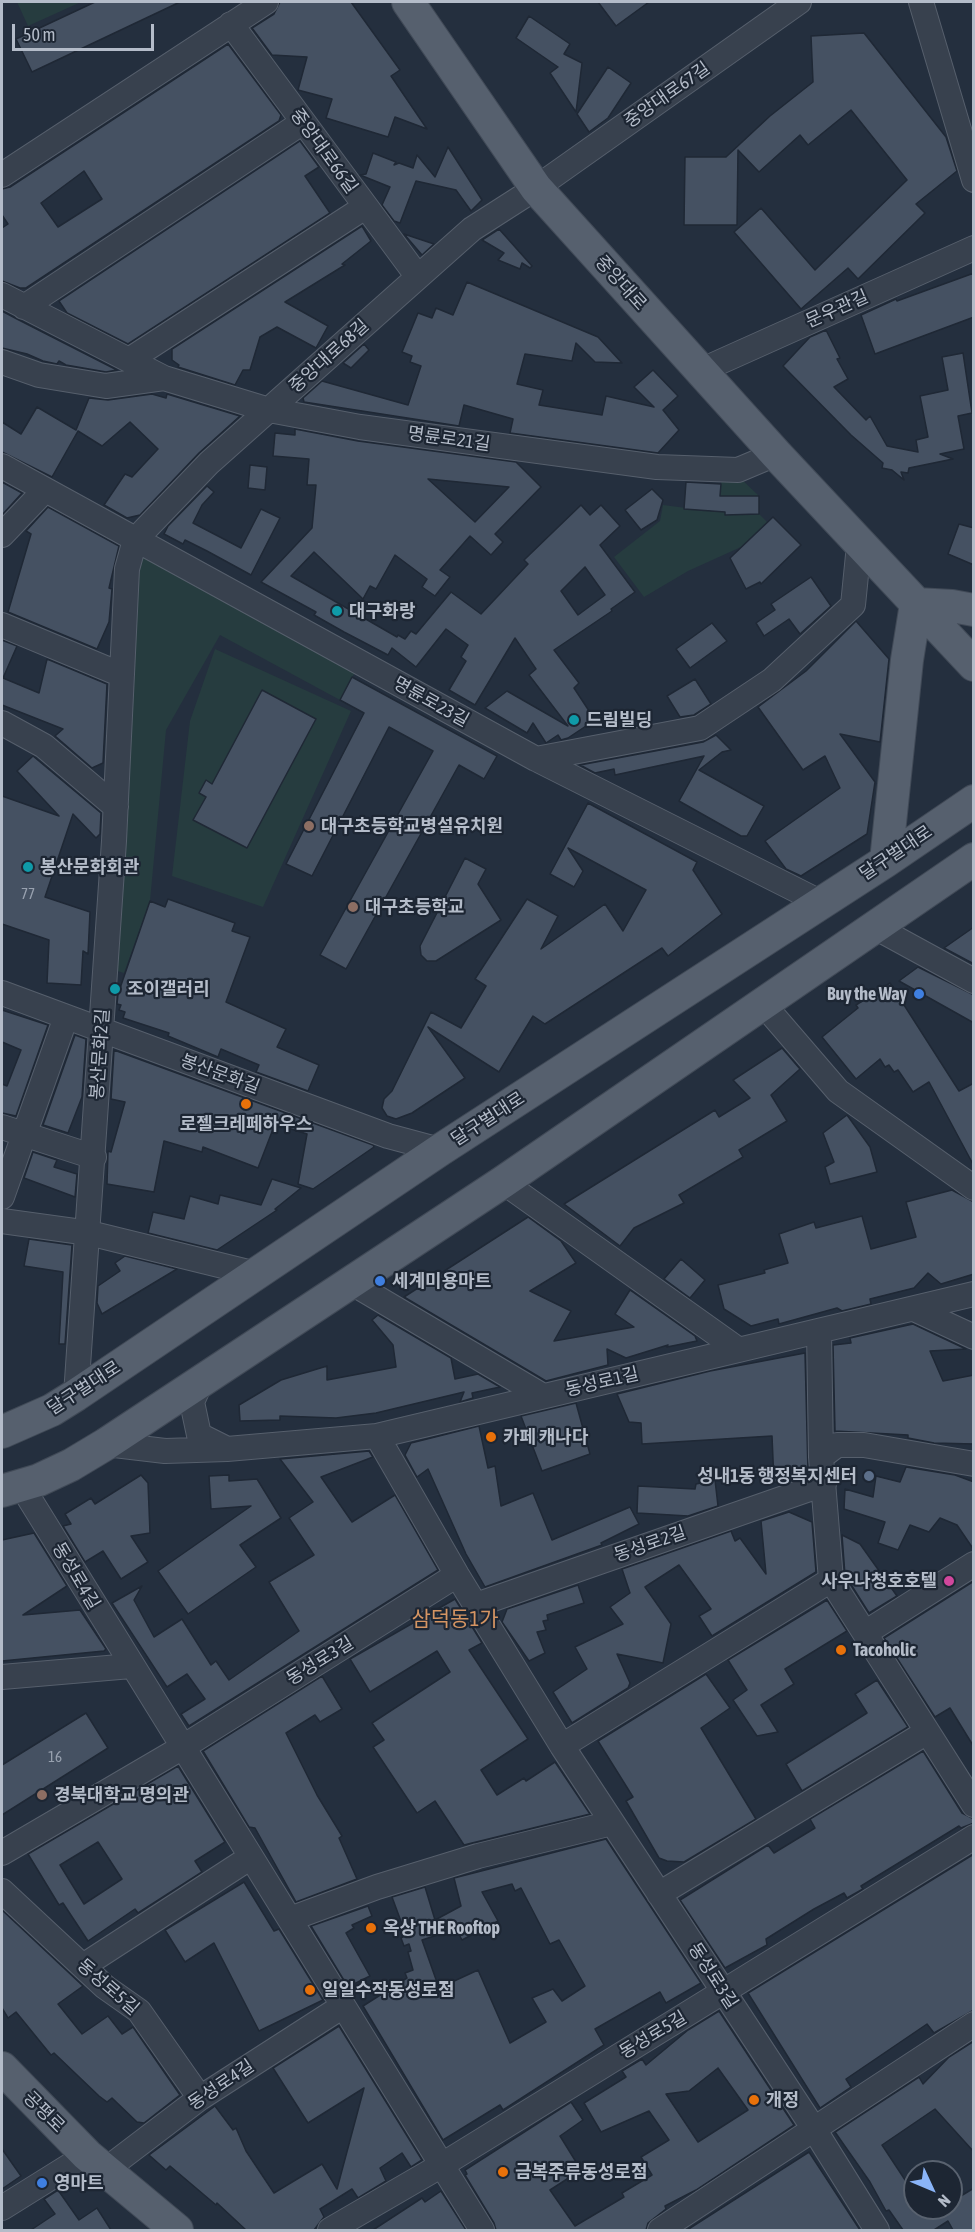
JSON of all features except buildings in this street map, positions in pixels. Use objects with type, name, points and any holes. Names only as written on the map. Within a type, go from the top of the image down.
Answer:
[{"type":"main road","name":"중앙대로","points":[[408,2],[536,188],[776,454],[974,665]]},
{"type":"main road","points":[[886,861],[907,660],[916,604],[974,610]]},
{"type":"main road","name":"달구벌대로","points":[[8,1430],[76,1395],[440,1150],[822,903],[974,801]]},
{"type":"main road","points":[[11,1488],[71,1466],[201,1382],[503,1182],[974,859]]},
{"type":"main road","points":[[943,879],[974,884]]},
{"type":"main road","name":"공평로","points":[[2,2068],[95,2163],[177,2230]]},
{"type":"street","points":[[2,175],[266,2]]},
{"type":"street","name":"중앙대로67길","points":[[536,188],[799,2]]},
{"type":"street","points":[[921,2],[974,180]]},
{"type":"street","name":"중앙대로66길","points":[[231,24],[418,277]]},
{"type":"street","points":[[24,307],[303,122]]},
{"type":"street","name":"중앙대로68길","points":[[135,540],[209,463],[472,229],[536,188]]},
{"type":"street","points":[[129,360],[365,207]]},
{"type":"street","name":"문우관길","points":[[700,371],[974,248]]},
{"type":"street","name":"명륜로21길","points":[[2,295],[164,378],[269,410],[360,427],[657,466],[738,470],[776,454]]},
{"type":"street","points":[[2,362],[39,375],[106,386],[164,378]]},
{"type":"street","name":"명륜로23길","points":[[2,466],[536,759],[822,903]]},
{"type":"street","points":[[2,535],[45,490]]},
{"type":"street","name":"봉산문화2길","points":[[76,1395],[89,1233],[116,807],[127,569],[135,540]]},
{"type":"street","points":[[536,759],[700,728],[772,681],[853,605],[860,545]]},
{"type":"street","points":[[2,625],[122,675]]},
{"type":"street","points":[[2,723],[44,746],[116,807]]},
{"type":"street","points":[[875,927],[974,981]]},
{"type":"street","name":"봉산문화길","points":[[2,993],[388,1136],[440,1150]]},
{"type":"street","points":[[764,1005],[838,1091],[974,1188]]},
{"type":"street","points":[[2,1197],[66,1017]]},
{"type":"street","points":[[2,1127],[94,1157]]},
{"type":"street","points":[[503,1182],[739,1350]]},
{"type":"street","points":[[2,1221],[89,1233],[256,1274]]},
{"type":"street","points":[[352,1283],[543,1396]]},
{"type":"street","name":"동성로1길","points":[[106,1444],[165,1451],[227,1449],[377,1436],[974,1294]]},
{"type":"street","points":[[914,1309],[974,1337]]},
{"type":"street","points":[[819,1331],[821,1457],[831,1580],[974,1805]]},
{"type":"street","points":[[201,1382],[192,1402],[199,1435],[227,1449]]},
{"type":"street","name":"동성로3길","points":[[377,1436],[457,1575],[562,1746],[814,2129],[877,2230]]},
{"type":"street","points":[[821,1457],[837,1445],[864,1445],[964,1463]]},
{"type":"street","name":"동성로2길","points":[[476,1605],[824,1484]]},
{"type":"street","name":"동성로4길","points":[[11,1488],[183,1747],[482,2230]]},
{"type":"street","points":[[865,1634],[974,1564]]},
{"type":"street","name":"동성로3길","points":[[183,1747],[457,1575]]},
{"type":"street","points":[[562,1746],[831,1580]]},
{"type":"street","points":[[2,1677],[131,1666]]},
{"type":"street","points":[[659,1894],[927,1732]]},
{"type":"street","points":[[2,1853],[183,1747]]},
{"type":"street","points":[[290,1919],[376,1887],[478,1856],[612,1823]]},
{"type":"street","name":"동성로5길","points":[[330,2230],[442,2165],[974,1837]]},
{"type":"street","points":[[83,1966],[251,1857]]},
{"type":"street","name":"동성로5길","points":[[2,1891],[105,1987],[139,2011],[200,2098]]},
{"type":"street","name":"동성로4길","points":[[95,2163],[343,2006]]},
{"type":"street","points":[[660,2230],[974,2024]]},
{"type":"street","points":[[2,2208],[95,2163]]},
{"type":"green space","points":[[17,2],[81,2],[28,26]]},
{"type":"green space","points":[[722,474],[736,474],[759,496],[725,497],[759,514],[767,522],[741,547],[688,571],[644,597],[614,557],[660,521],[663,505],[718,512]]},
{"type":"green space","points":[[135,540],[360,663],[340,700],[220,635],[166,730],[150,901],[124,973],[108,968]]},
{"type":"green space","points":[[215,649],[351,711],[263,907],[172,876],[190,721]]},
{"type":"place","name":"대구화랑","points":[[337,611]]},
{"type":"place","name":"드림빌딩","points":[[574,720]]},
{"type":"place","name":"대구초등학교병설유치원","points":[[309,826]]},
{"type":"place","name":"봉산문화회관","points":[[28,867]]},
{"type":"place","name":"대구초등학교","points":[[353,907]]},
{"type":"place","name":"조이갤러리","points":[[115,989]]},
{"type":"place","name":"Buy the Way","points":[[919,994]]},
{"type":"place","name":"로젤크레페하우스","points":[[246,1104]]},
{"type":"place","name":"세계미용마트","points":[[380,1281]]},
{"type":"place","name":"카페 캐나다","points":[[491,1437]]},
{"type":"place","name":"성내1동 행정복지센터","points":[[869,1476]]},
{"type":"place","name":"사우나청호호텔","points":[[949,1581]]},
{"type":"place","name":"Tacoholic","points":[[841,1650]]},
{"type":"place","name":"경북대학교 명의관","points":[[42,1795]]},
{"type":"place","name":"옥상 THE Rooftop","points":[[371,1928]]},
{"type":"place","name":"일일수작동성로점","points":[[310,1990]]},
{"type":"place","name":"개정","points":[[754,2100]]},
{"type":"place","name":"금복주류동성로점","points":[[503,2172]]},
{"type":"place","name":"영마트","points":[[42,2183]]},
{"type":"district","name":"삼덕동1가","points":[[455,1619]]}]
